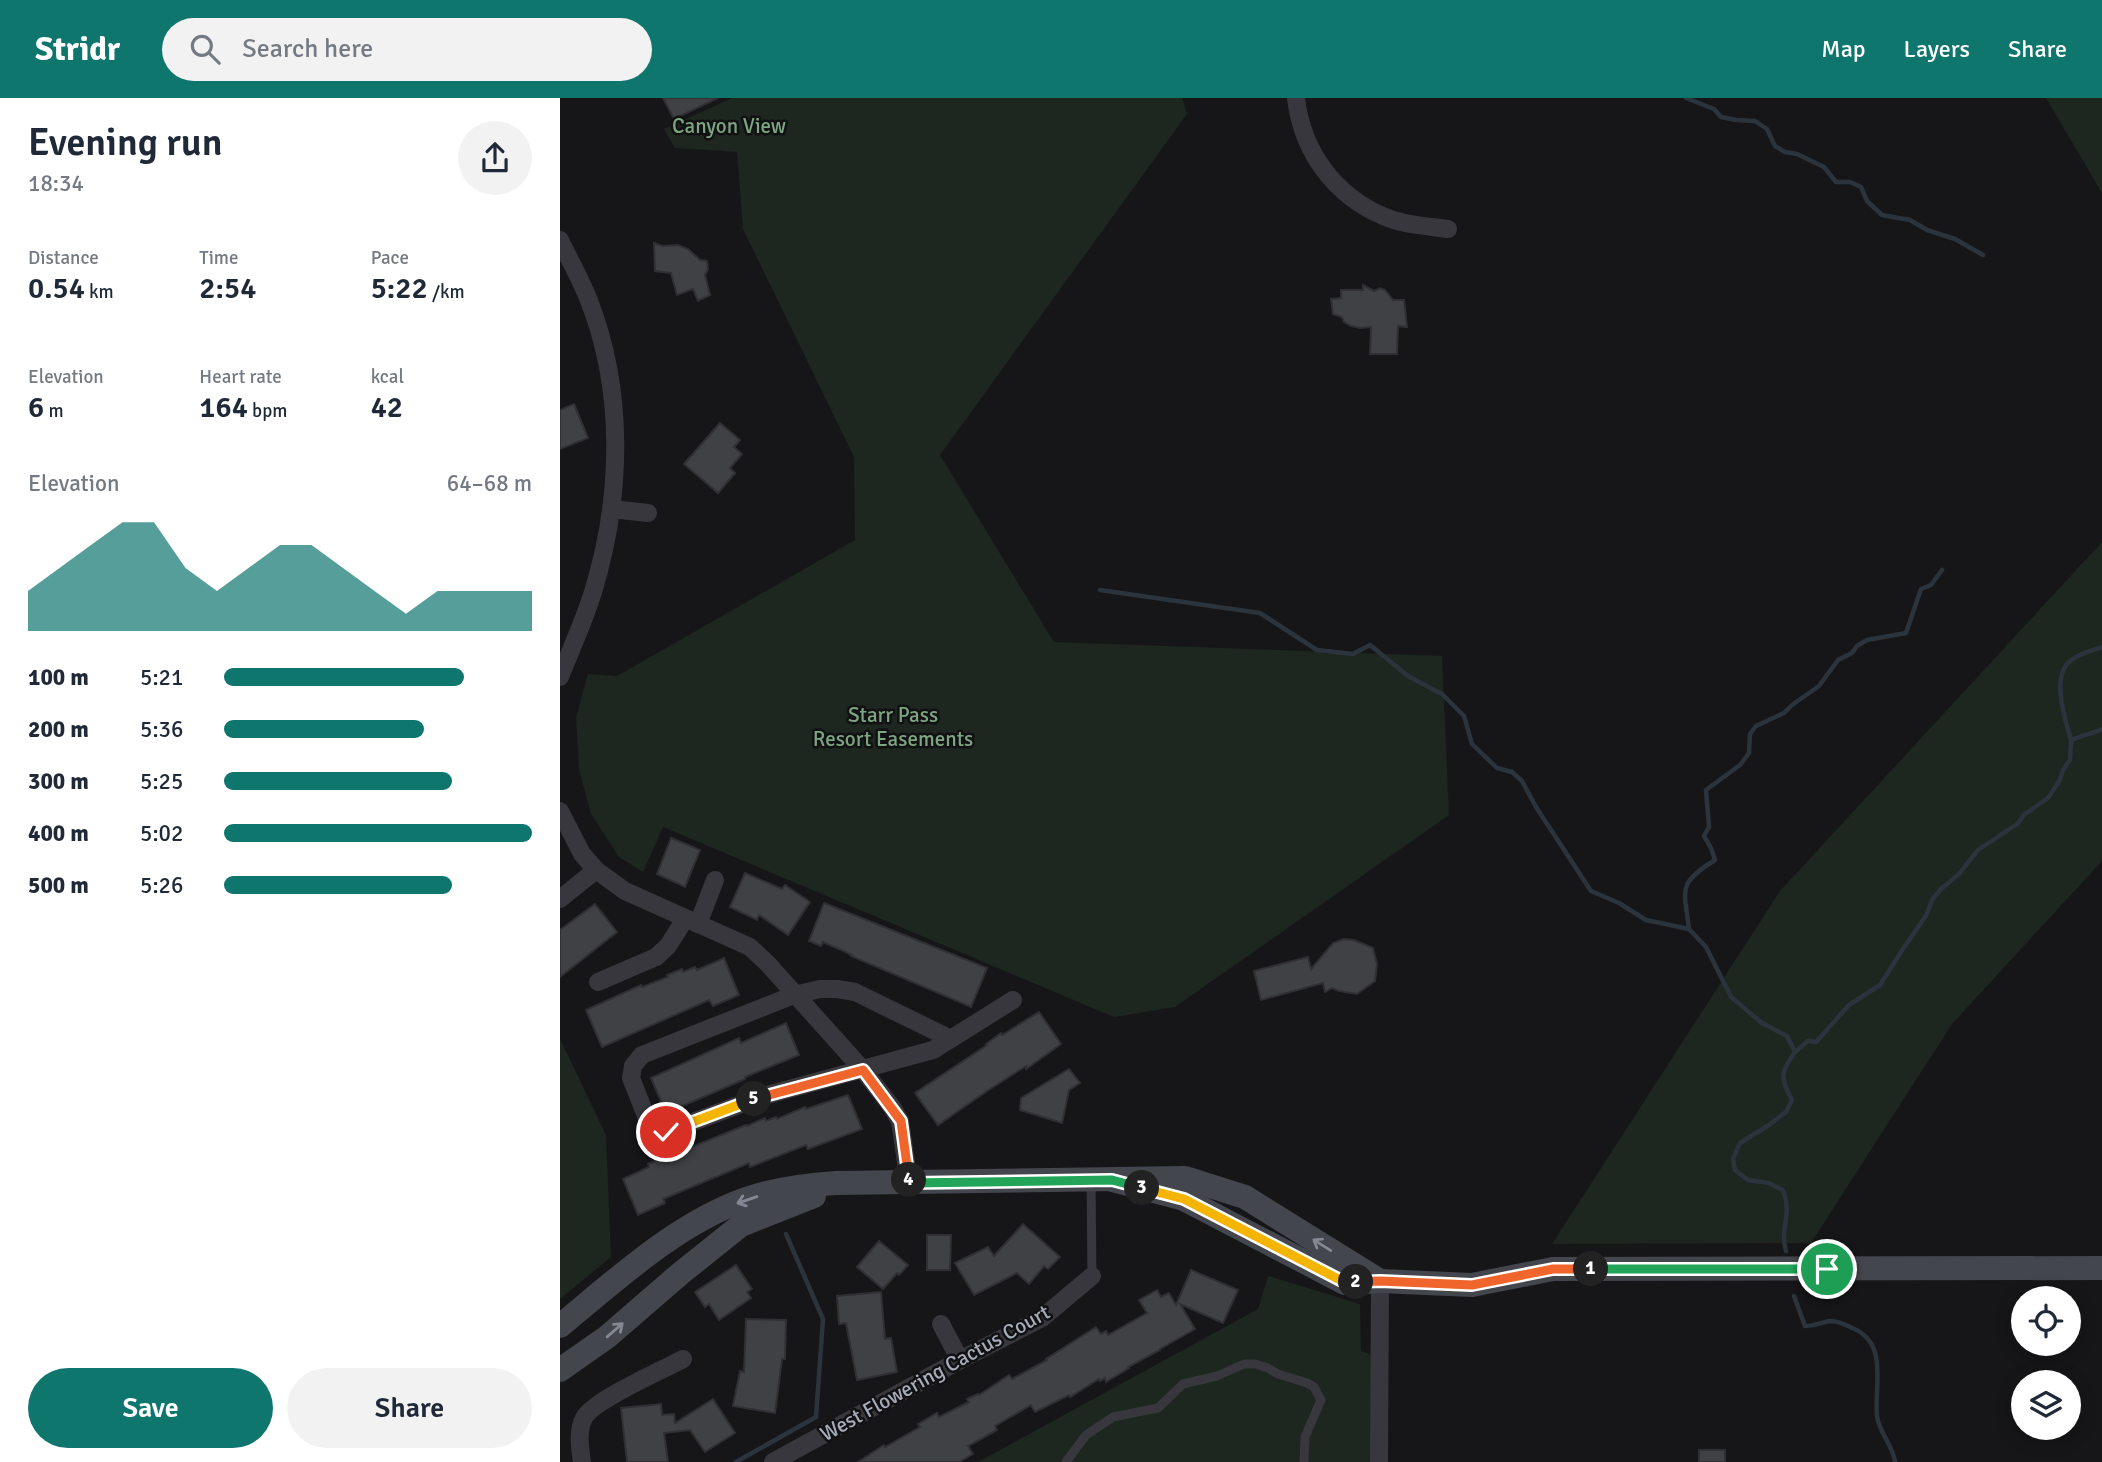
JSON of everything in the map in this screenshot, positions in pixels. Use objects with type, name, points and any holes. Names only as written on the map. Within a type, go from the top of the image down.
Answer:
[{"type":"street","points":[[1296,98],[1302,130],[1310,148],[1320,165],[1346,193],[1385,217],[1448,229]]},
{"type":"street","points":[[560,240],[588,298],[607,358],[612,395],[615,471],[612,509],[603,555],[592,594],[560,677]]},
{"type":"street","points":[[612,509],[648,513]]},
{"type":"street","points":[[560,811],[582,854],[596,870],[625,891],[750,947],[768,964],[863,1070],[901,1121],[909,1183]]},
{"type":"street","points":[[560,899],[596,870]]},
{"type":"street","points":[[598,982],[656,957],[691,921],[715,880]]},
{"type":"street","points":[[951,1039],[855,992],[820,989],[794,995],[642,1055],[633,1066],[631,1078],[650,1126],[666,1132],[763,1096],[933,1050],[951,1039],[1013,1000]]},
{"type":"street","points":[[560,1326],[675,1234],[747,1199],[805,1185],[1101,1180],[1184,1199],[1346,1283],[1380,1281],[1472,1285],[1553,1269],[2102,1268]]},
{"type":"street","points":[[560,1370],[607,1338],[741,1225],[818,1195],[863,1184]]},
{"type":"street","name":"West Flowering Cactus Court","points":[[773,1462],[1042,1318],[1093,1276]]},
{"type":"street","points":[[1379,1462],[1380,1281]]},
{"type":"street","points":[[941,1324],[960,1360]]},
{"type":"street","points":[[582,1462],[580,1438],[584,1418],[597,1405],[683,1359]]},
{"type":"lane","points":[[1093,1276],[1101,1180]]},
{"type":"lane","points":[[1066,1462],[1086,1435],[1112,1417],[1158,1409],[1183,1384],[1217,1376],[1244,1364],[1268,1368],[1314,1387],[1321,1400],[1304,1437],[1304,1462]]},
{"type":"green space","name":"Starr Pass Resort Easements","points":[[732,98],[1182,98],[1187,114],[940,455],[1054,642],[1442,656],[1449,815],[1175,1007],[1114,1017],[663,827],[643,872],[619,857],[591,814],[579,769],[576,717],[588,674],[617,676],[855,540],[854,457],[743,229],[737,152],[675,148],[664,129]]},
{"type":"green space","points":[[2046,98],[2102,98],[2102,193]]},
{"type":"green space","points":[[2102,542],[2102,861],[1952,1024],[1811,1243],[1552,1244],[1780,891]]},
{"type":"green space","points":[[560,1039],[606,1135],[611,1257],[560,1299]]},
{"type":"green space","points":[[1268,1276],[1360,1304],[1361,1351],[1379,1358],[1379,1462],[978,1462],[1258,1309]]},
{"type":"building","points":[[663,98],[718,98],[674,119]]},
{"type":"building","points":[[654,243],[663,246],[678,245],[688,249],[700,260],[707,261],[708,269],[705,275],[710,295],[698,301],[693,289],[677,295],[671,273],[655,271]]},
{"type":"building","points":[[1363,285],[1374,291],[1380,288],[1385,290],[1393,300],[1404,300],[1407,327],[1398,326],[1397,354],[1370,354],[1371,327],[1351,326],[1344,322],[1342,317],[1333,314],[1331,299],[1341,298],[1341,290],[1363,290]]},
{"type":"building","points":[[574,404],[588,438],[560,449],[560,410]]},
{"type":"building","points":[[720,423],[740,440],[734,447],[742,454],[730,468],[735,473],[718,493],[684,464]]},
{"type":"building","points":[[671,838],[700,850],[685,887],[657,874]]},
{"type":"building","points":[[745,873],[782,889],[785,885],[810,902],[788,935],[759,915],[757,920],[730,907]]},
{"type":"building","points":[[824,903],[987,968],[971,1007],[823,942],[821,946],[809,941]]},
{"type":"building","points":[[595,904],[617,932],[560,977],[560,930]]},
{"type":"building","points":[[1344,939],[1373,948],[1377,964],[1375,981],[1357,994],[1332,988],[1325,992],[1323,983],[1261,1000],[1254,971],[1308,957],[1311,969],[1333,943]]},
{"type":"building","points":[[724,958],[739,995],[713,1006],[709,1000],[602,1047],[586,1010],[682,969],[683,972],[695,967],[697,970]]},
{"type":"building","points":[[1039,1012],[1061,1044],[938,1125],[915,1093],[1001,1033],[1002,1035]]},
{"type":"building","points":[[786,1023],[799,1055],[666,1113],[651,1078],[739,1038],[741,1043]]},
{"type":"building","points":[[1069,1069],[1080,1083],[1069,1090],[1062,1123],[1020,1110],[1021,1098]]},
{"type":"building","points":[[848,1095],[862,1129],[808,1149],[806,1145],[750,1167],[749,1163],[663,1199],[665,1203],[638,1215],[623,1179],[649,1167],[648,1164],[676,1150],[677,1153],[765,1118],[766,1121],[776,1117],[777,1119],[805,1107],[806,1109]]},
{"type":"building","points":[[1023,1224],[1060,1257],[1048,1269],[1044,1266],[1029,1284],[1017,1273],[974,1295],[955,1263],[988,1247],[994,1256]]},
{"type":"building","points":[[927,1235],[951,1235],[950,1270],[927,1270]]},
{"type":"building","points":[[879,1241],[908,1265],[883,1289],[857,1267]]},
{"type":"building","points":[[736,1265],[752,1289],[747,1292],[751,1298],[719,1320],[709,1304],[705,1307],[695,1292]]},
{"type":"building","points":[[1191,1270],[1238,1290],[1223,1323],[1180,1304],[1195,1329],[1106,1382],[1105,1378],[1100,1381],[1099,1379],[1070,1397],[1069,1395],[1035,1412],[1031,1405],[995,1426],[997,1430],[968,1446],[973,1454],[959,1462],[858,1462],[920,1427],[918,1424],[937,1413],[939,1417],[969,1402],[967,1399],[979,1395],[1009,1375],[1012,1379],[1047,1360],[1096,1327],[1101,1334],[1106,1331],[1108,1335],[1147,1313],[1139,1300],[1157,1290],[1161,1297],[1169,1293],[1176,1305]]},
{"type":"building","points":[[881,1292],[885,1339],[891,1338],[897,1372],[857,1380],[846,1323],[839,1324],[837,1296]]},
{"type":"building","points":[[746,1319],[786,1320],[785,1359],[782,1359],[775,1413],[733,1406],[740,1371],[744,1372]]},
{"type":"building","points":[[713,1399],[735,1433],[705,1452],[690,1430],[664,1433],[668,1462],[627,1462],[621,1408],[661,1404],[662,1415],[674,1414],[675,1423]]},
{"type":"building","points":[[1699,1450],[1725,1450],[1725,1462],[1699,1462]]},
{"type":"waterway","points":[[1686,98],[1714,109],[1721,117],[1755,121],[1767,129],[1775,146],[1824,167],[1836,182],[1850,182],[1861,187],[1867,201],[1882,215],[1910,220],[1927,230],[1955,239],[1983,255]]},
{"type":"waterway","points":[[1689,929],[1686,888],[1694,875],[1715,860],[1704,836],[1709,827],[1706,790],[1740,765],[1749,753],[1750,734],[1756,726],[1784,713],[1819,686],[1838,660],[1852,653],[1867,640],[1906,633],[1921,589],[1931,585],[1942,570]]},
{"type":"waterway","points":[[1100,590],[1260,613],[1317,650],[1353,654],[1370,645],[1408,676],[1442,694],[1464,716],[1472,744],[1497,768],[1512,772],[1522,781],[1591,891],[1619,903],[1646,920],[1689,929],[1706,947],[1731,997],[1762,1023],[1787,1036],[1795,1052],[1783,1075],[1792,1100],[1786,1112],[1740,1143],[1733,1159],[1735,1170],[1748,1180],[1769,1183],[1783,1190],[1787,1207],[1784,1235],[1786,1251]]},
{"type":"waterway","points":[[2071,740],[2060,691],[2063,672],[2074,658],[2102,647]]},
{"type":"waterway","points":[[1795,1052],[1808,1041],[1816,1042],[1849,1005],[1880,985],[1942,888],[1958,875],[1978,850],[2017,824],[2025,814],[2048,798],[2070,760],[2071,741],[2102,729]]},
{"type":"waterway","points":[[736,1462],[816,1417],[823,1319],[786,1234]]},
{"type":"waterway","points":[[1794,1296],[1805,1326],[1836,1322],[1864,1335],[1871,1343],[1877,1366],[1877,1416],[1895,1462]]},
{"type":"route","points":[[666,1132],[763,1096],[863,1070],[901,1121],[909,1183],[1112,1180],[1184,1199],[1346,1283],[1380,1281],[1472,1285],[1553,1269],[1827,1269]]},
{"type":"park label","name":"Canyon View","points":[[729,126]]}]
